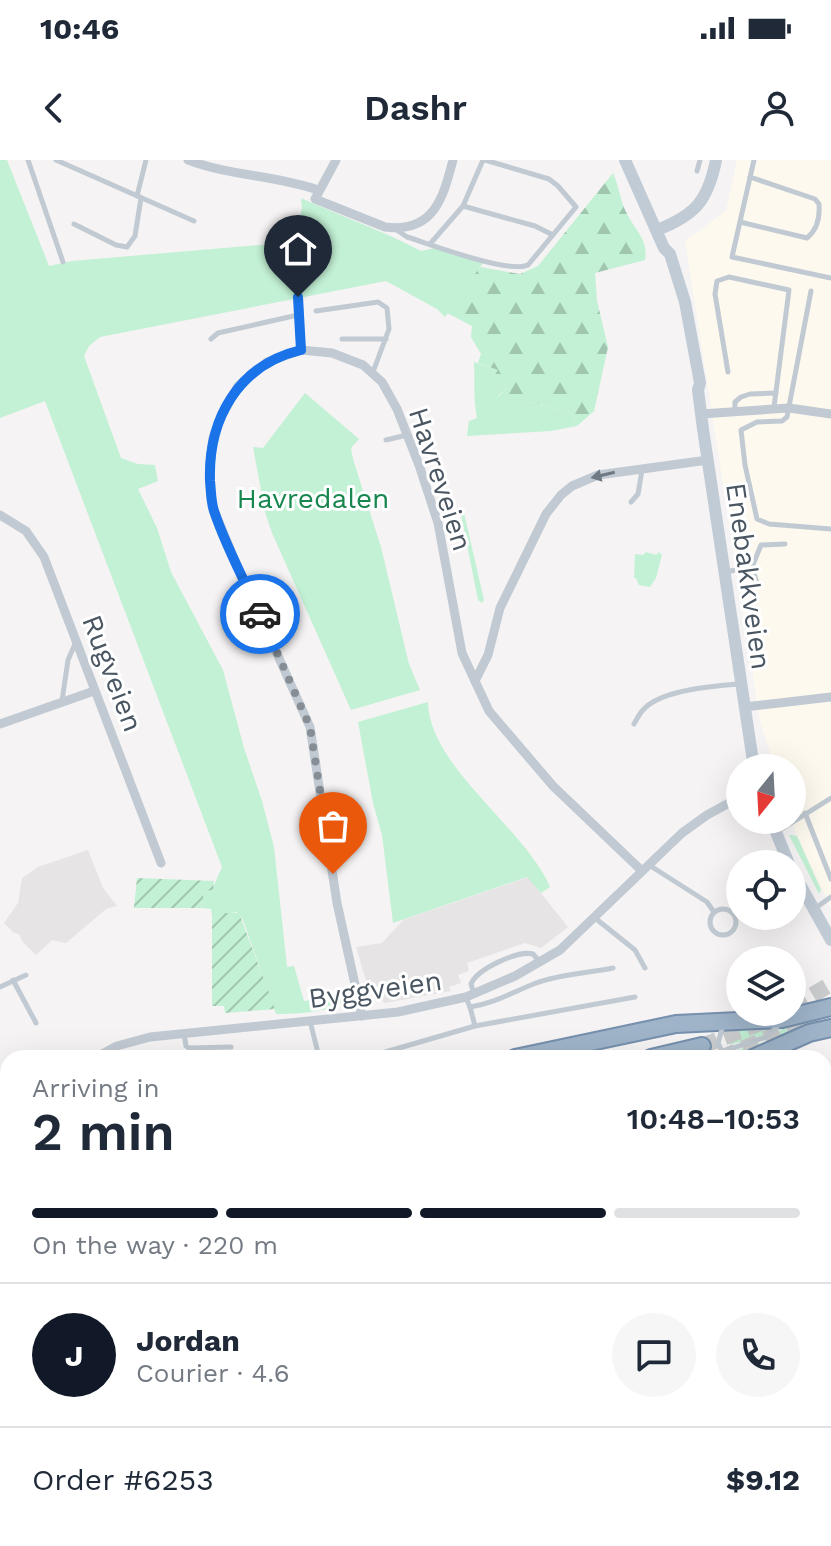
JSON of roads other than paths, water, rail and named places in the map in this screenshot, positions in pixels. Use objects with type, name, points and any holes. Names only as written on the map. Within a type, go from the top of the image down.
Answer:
[{"type":"highway","points":[[806,1013],[831,1007]]},
{"type":"highway","points":[[552,1050],[662,1026],[725,1021]]},
{"type":"highway","points":[[769,1050],[809,1033],[831,1028]]},
{"type":"highway","points":[[685,1050],[702,1046]]},
{"type":"main road","name":"Enebakkveien","points":[[625,160],[664,248],[685,335],[693,385],[698,390],[752,754]]},
{"type":"main road","points":[[657,230],[681,220],[699,205],[710,186],[716,160]]},
{"type":"main road","points":[[806,896],[831,940]]},
{"type":"street","points":[[188,160],[235,173],[301,184],[385,227],[394,228],[414,225],[434,210],[443,197],[453,160]]},
{"type":"street","points":[[316,194],[336,160]]},
{"type":"street","points":[[298,297],[301,350]]},
{"type":"street","points":[[362,1016],[345,946],[317,753],[310,727],[214,510],[210,463],[213,438],[238,386],[267,362],[301,350],[341,355],[373,372]]},
{"type":"street","name":"Havreveien","points":[[373,372],[397,409],[408,435],[438,523],[462,653],[489,711],[553,786],[644,867]]},
{"type":"street","points":[[701,414],[789,408],[831,414]]},
{"type":"street","points":[[475,681],[488,655],[500,608],[553,503],[572,486],[598,475],[708,460]]},
{"type":"street","name":"Rugveien","points":[[0,515],[26,531],[41,551],[161,863]]},
{"type":"street","points":[[0,724],[94,691]]},
{"type":"street","points":[[744,707],[831,697]]},
{"type":"street","name":"Byggveien","points":[[118,1050],[134,1041],[184,1033],[362,1016],[470,1000],[567,944],[644,867],[694,824],[726,805]]},
{"type":"lane","points":[[28,160],[63,262]]},
{"type":"lane","points":[[56,160],[194,221]]},
{"type":"lane","points":[[74,224],[116,245],[127,247],[135,236],[146,160]]},
{"type":"lane","points":[[394,228],[407,237],[430,244],[497,264],[521,268],[531,262],[576,207],[558,186],[541,176],[484,160],[463,206],[430,244]]},
{"type":"lane","points":[[697,171],[700,160]]},
{"type":"lane","points":[[754,160],[734,258],[831,278]]},
{"type":"lane","points":[[740,222],[807,238],[812,234],[818,218],[819,204],[815,199],[750,177]]},
{"type":"lane","points":[[463,206],[535,226],[553,235]]},
{"type":"lane","points":[[728,372],[715,294],[717,281],[729,277],[789,290],[774,408]]},
{"type":"lane","points":[[811,291],[787,417],[782,421],[757,422],[741,430],[757,519],[769,524],[831,529]]},
{"type":"lane","points":[[316,311],[381,303],[387,308],[386,339],[373,372]]},
{"type":"lane","points":[[211,339],[218,333],[298,315]]},
{"type":"lane","points":[[342,339],[386,339]]},
{"type":"lane","points":[[735,411],[735,402],[741,397],[776,393]]},
{"type":"lane","points":[[386,440],[408,435]]},
{"type":"lane","points":[[631,502],[638,494],[642,469]]},
{"type":"lane","points":[[757,583],[752,567],[761,545],[785,544]]},
{"type":"lane","points":[[724,572],[752,567]]},
{"type":"lane","points":[[62,701],[68,660],[77,641]]},
{"type":"lane","points":[[634,724],[645,707],[656,700],[692,690],[740,683]]},
{"type":"lane","points":[[806,812],[831,798]]},
{"type":"lane","points":[[806,816],[831,879]]},
{"type":"lane","points":[[644,867],[707,902],[714,912]]},
{"type":"lane","points":[[813,909],[831,897]]},
{"type":"lane","points":[[726,909],[733,913],[736,924],[732,932],[720,935],[713,931],[710,923],[714,912],[726,909]]},
{"type":"lane","points":[[595,918],[635,950],[645,968]]},
{"type":"lane","points":[[475,1026],[470,1000],[471,984],[478,973],[522,952],[533,954],[539,962]]},
{"type":"lane","points":[[470,1000],[505,999],[539,982],[613,968]]},
{"type":"lane","points":[[0,987],[26,975]]},
{"type":"lane","points":[[13,980],[36,1023]]},
{"type":"lane","points":[[392,1050],[475,1026],[635,997]]},
{"type":"lane","points":[[310,1021],[317,1050]]},
{"type":"lane","points":[[720,1050],[718,1043],[725,1021]]},
{"type":"lane","points":[[727,1050],[766,1037],[778,1026]]},
{"type":"lane","points":[[184,1033],[189,1048],[231,1047]]},
{"type":"lane","points":[[778,1050],[783,1046]]},
{"type":"tunnel","points":[[806,999],[831,984]]},
{"type":"tunnel","points":[[740,1050],[817,1013]]},
{"type":"tunnel","points":[[702,1046],[753,1026]]},
{"type":"park label","name":"Havredalen","points":[[313,498]]}]
